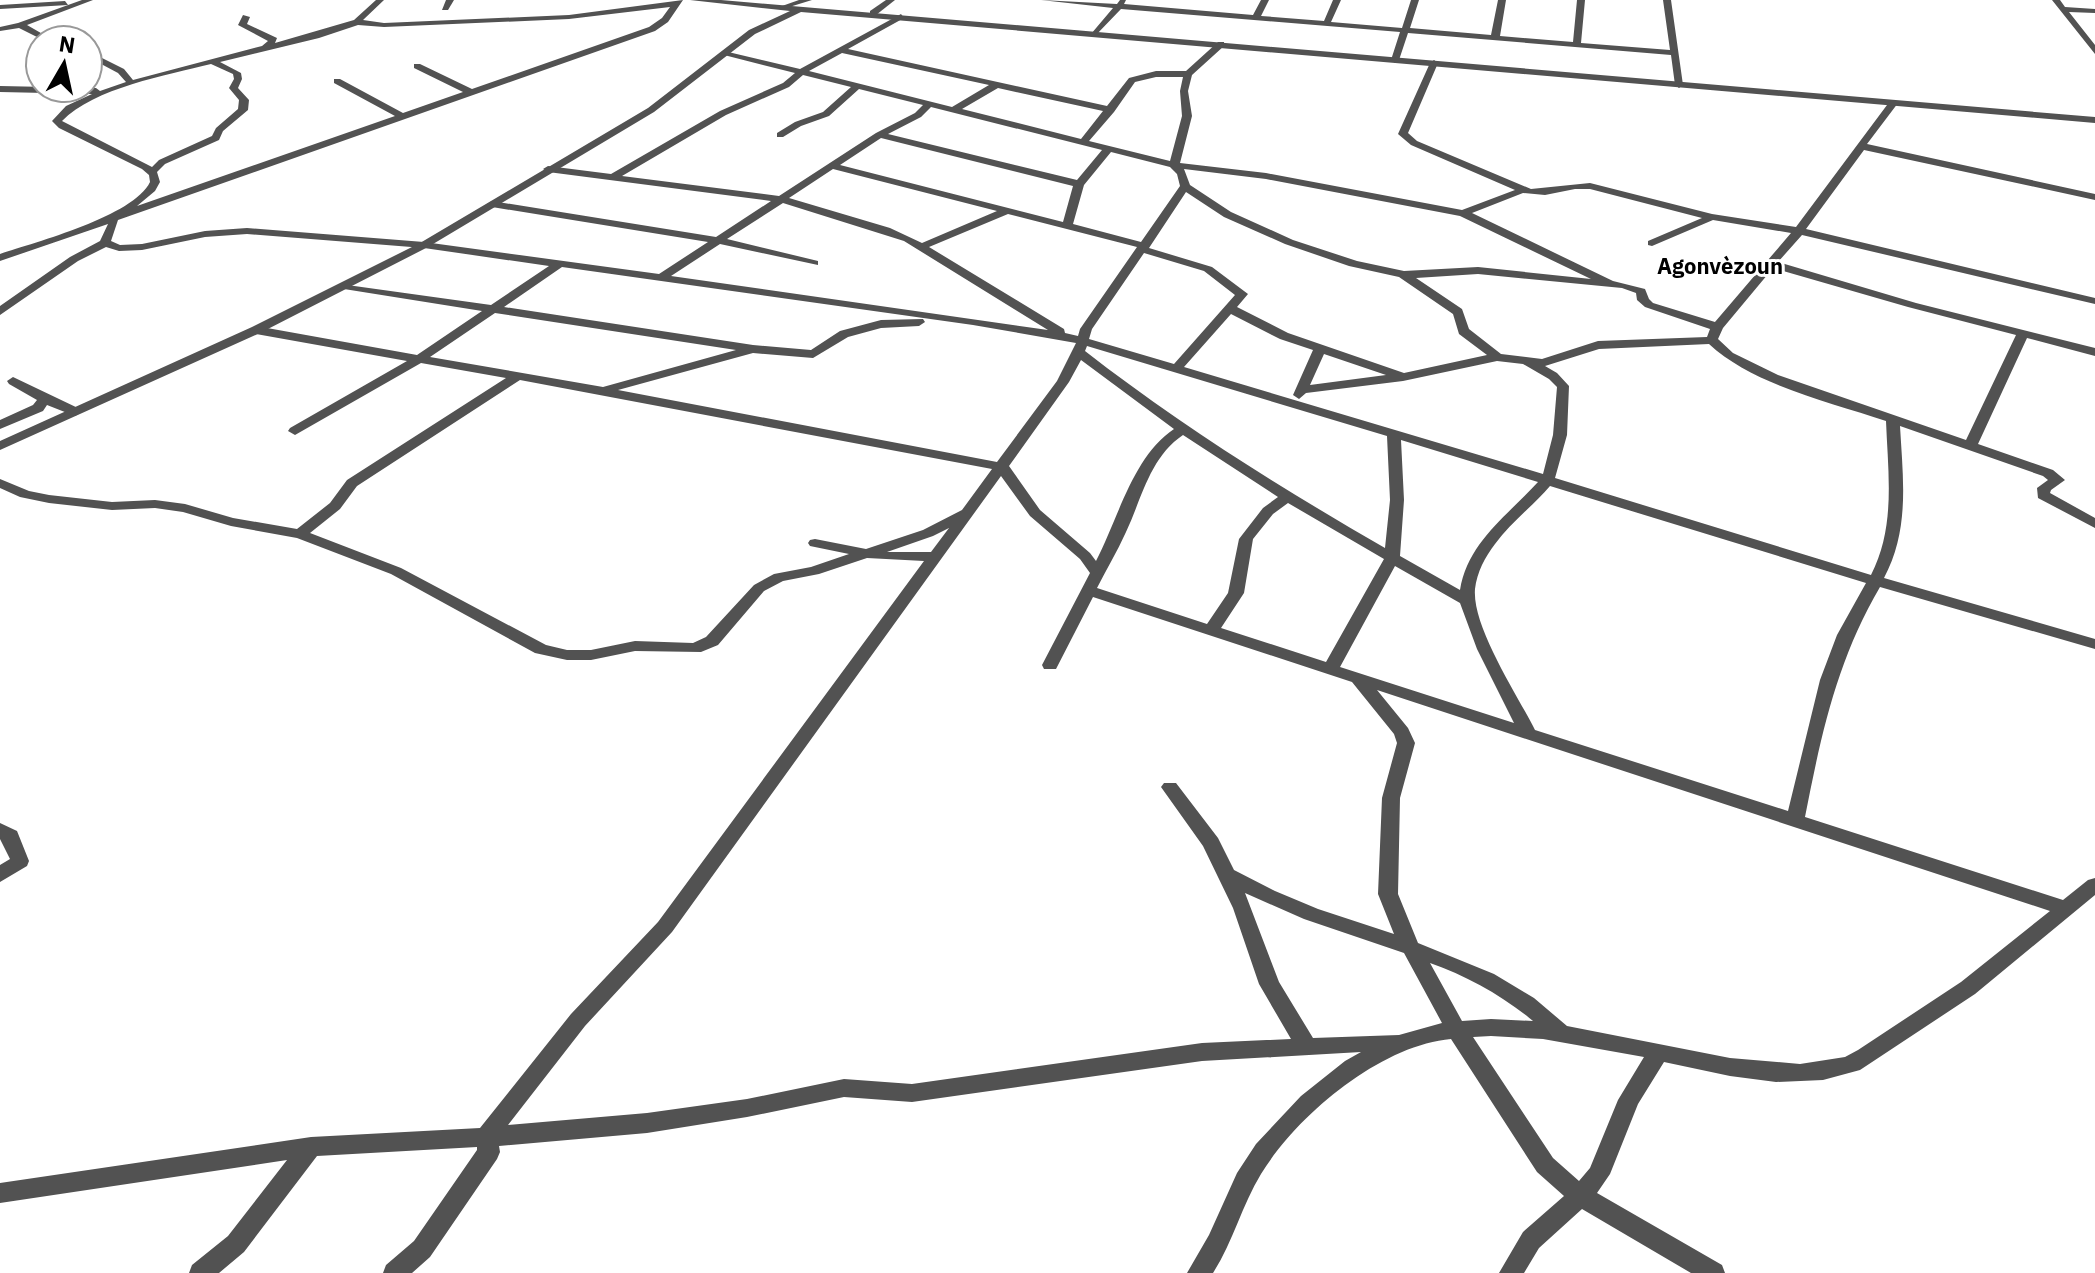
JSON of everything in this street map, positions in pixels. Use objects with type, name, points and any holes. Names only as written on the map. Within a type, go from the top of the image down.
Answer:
[{"type":"street","points":[[0,7],[88,0]]},
{"type":"street","points":[[0,29],[20,25],[88,0]]},
{"type":"street","points":[[111,217],[153,189],[156,179],[153,171],[72,132],[57,121],[57,116],[69,106],[131,83],[325,34],[357,22],[380,0]]},
{"type":"street","points":[[694,0],[786,6],[806,3],[873,13],[1095,34],[2095,120]]},
{"type":"street","points":[[873,13],[891,0]]},
{"type":"street","points":[[1045,0],[1121,3],[1255,19],[1673,53]]},
{"type":"street","points":[[1194,13],[1202,0]]},
{"type":"street","points":[[1255,19],[1265,0]]},
{"type":"street","points":[[1326,25],[1337,0]]},
{"type":"street","points":[[1395,60],[1415,0]]},
{"type":"street","points":[[1495,38],[1502,0]]},
{"type":"street","points":[[1577,45],[1581,0]]},
{"type":"street","points":[[1667,0],[1679,85]]},
{"type":"street","points":[[2056,0],[2095,51]]},
{"type":"street","points":[[357,22],[384,25],[569,17],[677,2]]},
{"type":"street","points":[[0,258],[652,29],[665,20],[677,2]]},
{"type":"street","points":[[752,32],[806,3]]},
{"type":"street","points":[[1095,34],[1121,3]]},
{"type":"street","points":[[0,446],[256,330],[424,245],[651,110],[727,53],[769,13],[786,6]]},
{"type":"street","points":[[2063,9],[2095,11]]},
{"type":"street","points":[[611,178],[723,113],[786,85],[802,71],[901,16]]},
{"type":"street","points":[[246,17],[242,25],[274,40],[264,49]]},
{"type":"street","points":[[20,25],[24,27]]},
{"type":"street","points":[[1174,165],[1187,116],[1184,91],[1188,74],[1221,44]]},
{"type":"street","points":[[842,50],[1111,110]]},
{"type":"street","points":[[727,53],[1174,165],[1281,178],[1463,213],[1611,284]]},
{"type":"street","points":[[153,171],[162,162],[216,138],[219,130],[243,110],[244,100],[233,88],[238,79],[237,73],[212,61]]},
{"type":"street","points":[[104,62],[121,71],[131,83]]},
{"type":"street","points":[[1434,63],[1405,128],[1403,134],[1407,140],[1523,190],[1547,193],[1583,185],[1712,217],[1799,231],[2095,301]]},
{"type":"street","points":[[417,66],[470,92]]},
{"type":"street","points":[[1084,141],[1136,77],[1188,74]]},
{"type":"street","points":[[337,81],[401,116]]},
{"type":"street","points":[[955,109],[998,84]]},
{"type":"street","points":[[780,135],[798,124],[826,114],[858,85]]},
{"type":"street","points":[[0,89],[106,91]]},
{"type":"street","points":[[662,277],[879,135],[918,115],[930,103]]},
{"type":"street","points":[[1298,396],[1497,357],[1528,362],[1551,361],[1598,345],[1714,334],[1799,231],[1893,103]]},
{"type":"street","points":[[879,135],[1079,184]]},
{"type":"street","points":[[1861,146],[2095,197]]},
{"type":"street","points":[[1067,227],[1079,184],[1109,148]]},
{"type":"street","points":[[1174,165],[1182,173],[1185,186],[1232,218],[1335,256],[1403,274],[1489,271],[1636,288],[1644,293],[1643,300],[1649,305],[1714,334],[1729,356],[1774,378],[2056,477],[2058,480],[2041,491],[2043,495],[2095,524]]},
{"type":"street","points":[[832,166],[1143,247],[1201,266],[1233,284],[1242,294],[1176,369]]},
{"type":"street","points":[[548,169],[781,199],[886,230],[921,247],[1076,343],[1184,429],[1287,497],[1468,601]]},
{"type":"street","points":[[395,1273],[422,1249],[489,1152],[486,1137],[578,1020],[665,927],[1002,467],[1063,382],[1076,343],[1185,186]]},
{"type":"street","points":[[1463,213],[1523,190]]},
{"type":"street","points":[[492,204],[717,240],[814,263]]},
{"type":"street","points":[[921,247],[1004,212]]},
{"type":"street","points":[[0,311],[74,259],[105,243],[114,222],[111,217]]},
{"type":"street","points":[[1652,243],[1712,217]]},
{"type":"street","points":[[105,243],[119,248],[142,247],[205,234],[247,231],[424,245],[973,321],[1298,396],[1394,434],[2095,644]]},
{"type":"street","points":[[295,431],[419,359],[561,263]]},
{"type":"street","points":[[1772,264],[2095,352]]},
{"type":"street","points":[[1403,274],[1458,312],[1463,331],[1497,357]]},
{"type":"street","points":[[344,286],[753,349],[813,354],[844,334],[881,324],[973,321]]},
{"type":"street","points":[[1231,309],[1284,336],[1403,377]]},
{"type":"street","points":[[256,330],[602,391],[1002,467],[1035,513],[1085,556],[1098,574]]},
{"type":"street","points":[[1970,446],[2023,334]]},
{"type":"street","points":[[1298,396],[1320,348]]},
{"type":"street","points":[[602,391],[753,349]]},
{"type":"street","points":[[1527,731],[1477,628],[1468,601],[1470,578],[1485,548],[1514,513],[1548,481],[1561,424],[1563,386],[1553,376],[1528,362]]},
{"type":"street","points":[[300,534],[335,506],[352,483],[518,376]]},
{"type":"street","points":[[13,381],[75,412]]},
{"type":"street","points":[[0,425],[38,408],[44,399]]},
{"type":"street","points":[[1795,820],[1813,735],[1834,661],[1852,618],[1892,544],[1895,525],[1893,419]]},
{"type":"street","points":[[1050,665],[1090,591],[1147,465],[1167,440],[1184,429]]},
{"type":"street","points":[[1330,669],[1392,558],[1397,500],[1394,434]]},
{"type":"street","points":[[0,483],[25,494],[49,499],[112,506],[155,504],[185,508],[231,522],[300,534],[396,571],[541,649],[567,655],[591,655],[635,646],[695,648],[712,641],[759,588],[779,577],[814,571],[928,533],[969,511]]},
{"type":"street","points":[[1210,632],[1236,593],[1246,539],[1268,511],[1287,497]]},
{"type":"street","points":[[815,543],[864,554],[934,557]]},
{"type":"street","points":[[1090,591],[2065,908]]},
{"type":"street","points":[[1357,677],[1402,732],[1406,743],[1391,798],[1387,879],[1393,911],[1455,1027],[1545,1165],[1580,1196],[1713,1273]]},
{"type":"street","points":[[1170,787],[1199,823],[1227,875],[1243,908],[1269,984],[1307,1046]]},
{"type":"street","points":[[0,830],[10,836],[20,861],[0,875]]},
{"type":"street","points":[[1227,875],[1279,902],[1411,947],[1510,992],[1532,1005],[1562,1034]]},
{"type":"street","points":[[0,1193],[311,1147],[486,1137],[647,1123],[747,1108],[844,1088],[912,1093],[1202,1052],[1395,1042],[1455,1027],[1518,1028],[1562,1034],[1752,1072],[1799,1074],[1848,1065],[1968,988],[2095,885]]},
{"type":"street","points":[[1199,1273],[1220,1242],[1238,1191],[1263,1152],[1322,1090],[1359,1061],[1395,1042]]},
{"type":"street","points":[[1511,1273],[1531,1240],[1580,1196],[1599,1174],[1629,1100],[1659,1052]]},
{"type":"street","points":[[201,1273],[236,1244],[311,1147]]},
{"type":"district","name":"Agonvèzoun","points":[[1720,265]]}]
